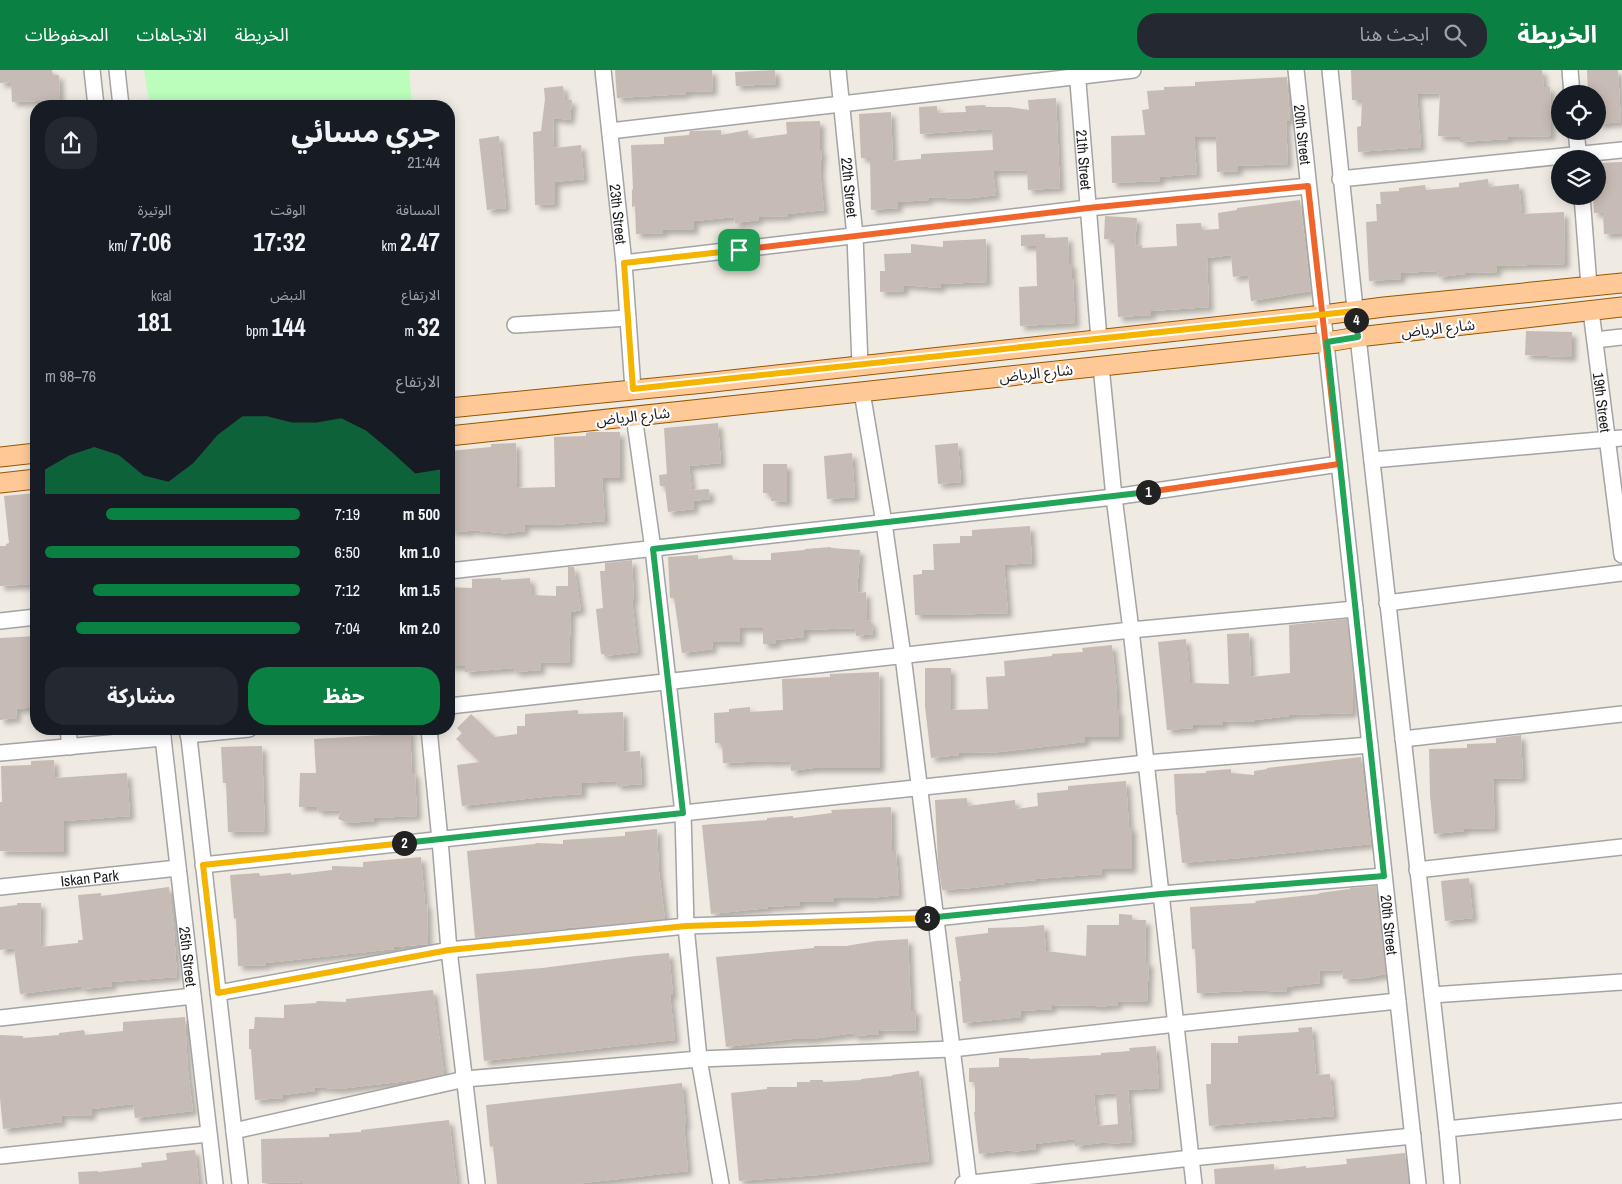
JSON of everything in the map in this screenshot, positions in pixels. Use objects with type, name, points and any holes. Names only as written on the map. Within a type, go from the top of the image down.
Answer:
[{"type":"main road","name":"شارع الرياض","points":[[455,407],[1622,283]]},
{"type":"main road","name":"شارع الرياض","points":[[455,435],[1327,342],[1622,307]]},
{"type":"main road","points":[[0,457],[30,454]]},
{"type":"main road","points":[[0,484],[30,480]]},
{"type":"street","points":[[92,70],[95,100]]},
{"type":"street","points":[[117,70],[120,100]]},
{"type":"street","name":"23th Street","points":[[603,70],[624,263],[633,389]]},
{"type":"street","name":"22th Street","points":[[838,70],[854,236],[860,365]]},
{"type":"street","points":[[610,131],[1077,73],[1132,70]]},
{"type":"street","name":"20th Street","points":[[1296,70],[1418,1184]]},
{"type":"street","points":[[1330,70],[1340,179],[1452,1184]]},
{"type":"street","points":[[1570,70],[1571,85]]},
{"type":"street","name":"21th Street","points":[[1077,73],[1099,339]]},
{"type":"street","points":[[1606,153],[1622,150]]},
{"type":"street","points":[[1340,179],[1551,160]]},
{"type":"street","points":[[624,263],[1088,208],[1308,186]]},
{"type":"street","points":[[1583,205],[1589,286]]},
{"type":"street","name":"19th Street","points":[[1591,311],[1615,438],[1622,555]]},
{"type":"street","points":[[515,325],[628,318]]},
{"type":"street","points":[[1595,340],[1622,337]]},
{"type":"street","points":[[1101,366],[1114,497],[1132,630],[1194,1184]]},
{"type":"street","points":[[862,392],[884,523],[903,656],[969,1184]]},
{"type":"street","points":[[634,416],[653,549],[683,813],[686,926],[699,1059],[721,1184]]},
{"type":"street","points":[[1372,460],[1615,438]]},
{"type":"street","points":[[455,570],[1114,497],[1339,464]]},
{"type":"street","points":[[1387,603],[1622,573]]},
{"type":"street","points":[[455,705],[1132,630],[1355,610]]},
{"type":"street","points":[[0,621],[30,618]]},
{"type":"street","points":[[1402,739],[1622,714]]},
{"type":"street","points":[[69,735],[70,747]]},
{"type":"street","points":[[0,753],[70,747],[156,735]]},
{"type":"street","name":"25th Street","points":[[163,735],[215,1184]]},
{"type":"street","name":"25th Street","points":[[188,735],[240,1184]]},
{"type":"street","points":[[430,735],[449,950],[477,1184]]},
{"type":"street","points":[[203,865],[1146,763],[1370,745]]},
{"type":"street","points":[[1417,870],[1622,846]]},
{"type":"street","name":"Iskan Park","points":[[0,887],[178,868]]},
{"type":"street","points":[[218,993],[449,950],[686,926],[936,918],[1161,894],[1384,876]]},
{"type":"street","points":[[1432,995],[1622,982]]},
{"type":"street","points":[[0,1018],[193,996]]},
{"type":"street","points":[[234,1131],[465,1079],[699,1059],[952,1049],[1398,1002]]},
{"type":"street","points":[[1447,1129],[1622,1111]]},
{"type":"street","points":[[0,1156],[208,1134]]},
{"type":"street","points":[[963,1184],[1191,1158],[1413,1136]]},
{"type":"green space","points":[[144,70],[409,70],[412,100],[149,100]]},
{"type":"building","points":[[0,70],[52,70],[53,75],[59,75],[60,100],[12,102],[11,82],[0,83]]},
{"type":"building","points":[[615,70],[712,70],[713,91],[617,98]]},
{"type":"building","points":[[775,70],[776,84],[736,86],[735,72]]},
{"type":"building","points":[[1351,70],[1542,70],[1544,87],[1550,87],[1551,136],[1508,137],[1508,139],[1460,142],[1460,137],[1438,136],[1440,93],[1417,94],[1421,147],[1358,152],[1357,127],[1361,126],[1362,100],[1352,100]]},
{"type":"building","points":[[1587,70],[1618,70],[1621,122],[1606,123],[1606,85],[1588,85]]},
{"type":"building","points":[[1287,77],[1290,121],[1286,121],[1288,164],[1238,166],[1238,171],[1217,172],[1216,137],[1194,137],[1197,174],[1160,177],[1160,181],[1112,183],[1111,136],[1145,135],[1142,110],[1149,109],[1147,91],[1164,90],[1164,87],[1195,86],[1195,82]]},
{"type":"building","points":[[563,86],[565,100],[572,100],[570,120],[553,118],[554,148],[581,145],[584,179],[555,182],[555,204],[535,205],[533,132],[541,131],[545,99],[544,88]]},
{"type":"building","points":[[1056,98],[1060,188],[1028,190],[1027,170],[993,171],[996,195],[964,199],[928,197],[929,200],[898,202],[898,208],[871,210],[870,158],[861,158],[859,114],[891,112],[893,161],[921,159],[921,154],[993,150],[992,129],[920,134],[919,107],[937,106],[937,113],[966,112],[965,106],[985,105],[986,107],[1009,107],[1029,110],[1028,100]]},
{"type":"building","points":[[820,121],[820,150],[822,150],[820,172],[824,210],[788,214],[788,216],[758,217],[759,220],[735,223],[734,217],[694,221],[694,230],[663,230],[663,233],[636,234],[635,206],[632,207],[631,145],[664,144],[664,137],[689,135],[690,131],[721,130],[721,135],[748,130],[749,139],[787,134],[786,122]]},
{"type":"building","points":[[499,136],[506,208],[487,210],[479,139]]},
{"type":"building","points":[[1622,162],[1622,233],[1604,234],[1603,213],[1594,213],[1594,205],[1606,205],[1606,163]]},
{"type":"building","points":[[1488,179],[1489,187],[1519,184],[1522,214],[1564,212],[1565,264],[1497,266],[1497,272],[1466,273],[1438,277],[1437,271],[1401,273],[1401,279],[1369,281],[1366,222],[1377,221],[1376,204],[1381,204],[1380,192],[1399,191],[1399,188],[1425,185],[1426,190],[1459,187],[1459,183]]},
{"type":"building","points":[[1300,200],[1311,291],[1251,301],[1248,275],[1233,277],[1231,255],[1207,258],[1209,307],[1151,311],[1151,315],[1118,317],[1114,240],[1104,239],[1105,216],[1137,218],[1135,246],[1142,245],[1142,248],[1177,246],[1176,224],[1201,223],[1202,230],[1219,229],[1218,213],[1237,210],[1237,208]]},
{"type":"building","points":[[1045,234],[1045,238],[1068,237],[1069,264],[1072,264],[1075,323],[1020,326],[1019,287],[1037,286],[1036,246],[1021,246],[1021,235]]},
{"type":"building","points":[[986,239],[987,282],[941,284],[940,288],[904,285],[904,291],[880,292],[880,271],[885,271],[884,254],[911,253],[911,244],[943,247],[943,241]]},
{"type":"building","points":[[1526,331],[1572,332],[1572,357],[1525,355]]},
{"type":"building","points":[[718,423],[721,463],[689,466],[692,490],[709,489],[710,499],[694,501],[694,509],[668,512],[665,486],[660,486],[659,475],[667,474],[664,428]]},
{"type":"building","points":[[620,432],[620,478],[602,478],[605,521],[524,525],[525,531],[501,534],[469,530],[469,532],[455,531],[455,450],[491,447],[491,444],[516,443],[517,488],[555,487],[554,437],[586,436],[586,433]]},
{"type":"building","points":[[958,443],[961,482],[938,484],[935,445]]},
{"type":"building","points":[[852,453],[855,497],[827,499],[824,456]]},
{"type":"building","points":[[763,464],[787,464],[787,502],[771,501],[771,493],[763,493]]},
{"type":"building","points":[[30,494],[30,584],[0,586],[0,546],[6,546],[9,543],[4,496]]},
{"type":"building","points":[[1030,526],[1032,563],[1004,565],[1008,613],[915,615],[913,575],[922,574],[922,570],[934,570],[933,544],[960,543],[960,536],[972,536],[972,530]]},
{"type":"building","points":[[831,547],[860,550],[857,593],[866,592],[867,621],[871,620],[873,634],[856,636],[855,628],[804,630],[804,637],[776,640],[776,644],[763,644],[763,628],[740,628],[740,642],[712,642],[713,649],[682,653],[674,598],[670,598],[668,557],[698,555],[698,559],[732,555],[733,560],[771,560],[771,553]]},
{"type":"building","points":[[632,560],[634,600],[632,600],[638,652],[605,656],[601,654],[596,609],[603,608],[600,571],[605,571],[605,563]]},
{"type":"building","points":[[568,567],[574,567],[581,610],[571,612],[569,663],[540,662],[541,670],[515,672],[514,668],[465,672],[465,666],[455,666],[455,587],[472,588],[472,579],[530,578],[532,595],[556,596],[556,586],[568,586]]},
{"type":"building","points":[[1347,619],[1352,666],[1353,713],[1289,715],[1255,720],[1255,722],[1223,721],[1223,725],[1193,725],[1193,728],[1167,730],[1158,642],[1186,639],[1190,683],[1229,684],[1227,634],[1249,633],[1251,677],[1290,673],[1289,625]]},
{"type":"building","points":[[30,636],[30,708],[16,709],[17,718],[0,720],[0,638]]},
{"type":"building","points":[[1112,645],[1117,694],[1116,710],[1119,710],[1119,737],[1085,737],[1085,742],[1000,752],[958,753],[959,755],[931,758],[925,706],[925,668],[951,668],[951,710],[988,709],[986,677],[1005,676],[1004,661],[1052,656],[1052,654],[1083,652],[1082,648]]},
{"type":"building","points":[[879,672],[880,768],[813,768],[791,771],[790,761],[723,763],[722,743],[715,743],[714,713],[750,707],[750,712],[783,710],[782,679],[830,677],[830,674]]},
{"type":"building","points":[[578,710],[578,714],[623,712],[624,752],[640,751],[642,784],[617,786],[616,781],[582,783],[582,794],[462,806],[457,765],[480,762],[456,739],[462,733],[457,728],[471,714],[495,737],[517,734],[517,726],[525,726],[525,714]]},
{"type":"building","points":[[410,735],[412,773],[415,773],[417,816],[373,818],[374,821],[348,823],[338,819],[341,810],[318,811],[317,807],[299,807],[300,773],[316,773],[314,739]]},
{"type":"building","points":[[1521,735],[1523,778],[1493,779],[1495,828],[1464,829],[1464,831],[1434,834],[1430,795],[1429,749],[1467,748],[1467,744],[1496,743],[1496,738]]},
{"type":"building","points":[[262,746],[265,831],[228,832],[226,783],[223,783],[221,747]]},
{"type":"building","points":[[1361,757],[1371,844],[1182,863],[1176,815],[1174,774],[1206,773],[1206,771],[1231,769],[1231,773],[1254,775],[1254,771],[1267,768]]},
{"type":"building","points":[[54,760],[55,778],[127,773],[130,816],[64,821],[64,852],[0,851],[1,766],[31,765],[31,761]]},
{"type":"building","points":[[1126,781],[1129,827],[1132,827],[1132,869],[1101,869],[1102,874],[1035,879],[942,890],[938,862],[935,800],[967,798],[967,806],[1015,800],[1016,809],[1038,806],[1037,793],[1068,790],[1068,786]]},
{"type":"building","points":[[891,807],[892,851],[896,851],[899,895],[869,898],[834,898],[834,902],[800,902],[800,905],[711,914],[702,825],[793,816],[793,818],[832,813],[831,810]]},
{"type":"building","points":[[657,829],[659,872],[665,919],[576,928],[567,927],[567,929],[475,938],[467,851],[536,843],[563,844],[563,840],[625,836],[625,832]]},
{"type":"building","points":[[421,857],[425,904],[427,904],[428,944],[266,963],[266,965],[238,966],[236,918],[234,919],[230,875],[259,873],[260,876],[291,873],[291,875],[332,870],[332,866],[363,867],[363,862]]},
{"type":"building","points":[[1469,878],[1473,918],[1445,921],[1441,881]]},
{"type":"building","points":[[1376,886],[1386,974],[1365,978],[1343,979],[1342,970],[1319,971],[1320,983],[1286,987],[1287,991],[1197,993],[1195,949],[1192,949],[1190,907],[1256,903],[1255,901]]},
{"type":"building","points":[[169,887],[177,977],[112,982],[112,986],[83,989],[82,986],[20,994],[14,948],[0,950],[0,907],[17,905],[17,903],[41,903],[40,947],[78,943],[78,940],[83,940],[78,895],[101,893],[101,896]]},
{"type":"building","points":[[1119,914],[1132,915],[1132,920],[1146,920],[1145,962],[1149,962],[1147,1002],[1117,1001],[1118,1005],[1096,1007],[1052,1005],[1052,1009],[1020,1011],[1021,1017],[963,1023],[959,981],[961,981],[955,937],[988,933],[988,928],[1044,925],[1046,951],[1086,956],[1087,925],[1119,925]]},
{"type":"building","points":[[908,939],[911,1010],[916,1010],[915,1031],[879,1030],[879,1034],[854,1036],[854,1033],[726,1047],[716,957],[814,948],[814,946],[846,946],[876,941]]},
{"type":"building","points":[[669,953],[673,995],[670,995],[675,1040],[484,1061],[476,974]]},
{"type":"building","points":[[433,990],[444,1074],[424,1079],[339,1089],[314,1087],[315,1091],[283,1095],[283,1098],[255,1100],[251,1049],[249,1049],[249,1029],[254,1029],[255,1017],[284,1018],[284,1005],[316,1003],[317,1001],[346,1002],[346,999]]},
{"type":"building","points":[[185,1017],[188,1071],[193,1111],[135,1118],[133,1104],[92,1109],[91,1116],[61,1115],[62,1122],[3,1129],[0,1098],[0,1035],[23,1036],[23,1038],[59,1035],[59,1033],[84,1030],[85,1035],[123,1031],[123,1022]]},
{"type":"building","points":[[1312,1027],[1316,1075],[1330,1074],[1334,1116],[1209,1126],[1206,1084],[1211,1084],[1211,1043],[1238,1043],[1238,1036],[1299,1032],[1298,1028]]},
{"type":"building","points":[[1156,1046],[1159,1088],[1128,1090],[1132,1142],[1110,1144],[1109,1142],[1075,1146],[1075,1139],[1035,1144],[1036,1149],[979,1154],[974,1112],[975,1082],[969,1082],[969,1068],[999,1067],[999,1058],[1029,1059],[1101,1055],[1101,1053],[1130,1051],[1129,1048]],"holes":[[[1116,1093],[1118,1124],[1097,1126],[1094,1095]]]},
{"type":"building","points":[[919,1071],[929,1161],[818,1175],[739,1181],[731,1093],[767,1089],[767,1087],[797,1087],[797,1082],[810,1082],[810,1080],[823,1080],[823,1082],[861,1080]]},
{"type":"building","points":[[682,1083],[688,1171],[575,1184],[497,1184],[493,1146],[490,1147],[486,1105]]},
{"type":"building","points":[[449,1120],[457,1184],[262,1183],[261,1139],[329,1137],[329,1134],[361,1132],[361,1130]]},
{"type":"building","points":[[195,1150],[199,1184],[79,1184],[78,1172],[98,1172],[142,1167],[141,1163],[167,1160],[166,1153]]},
{"type":"building","points":[[1405,1153],[1409,1184],[1215,1184],[1214,1169],[1274,1164],[1274,1170],[1306,1166],[1306,1168],[1347,1164],[1346,1159]]},
{"type":"route","points":[[739,250],[624,263],[633,389],[704,383],[899,360],[1323,315],[1355,311],[1358,337],[1327,342],[1384,876],[1161,894],[936,918],[686,926],[449,950],[218,993],[203,865],[683,813],[653,549],[1114,497],[1339,464],[1327,342],[1323,315],[1308,186],[1088,208],[739,250]]}]
